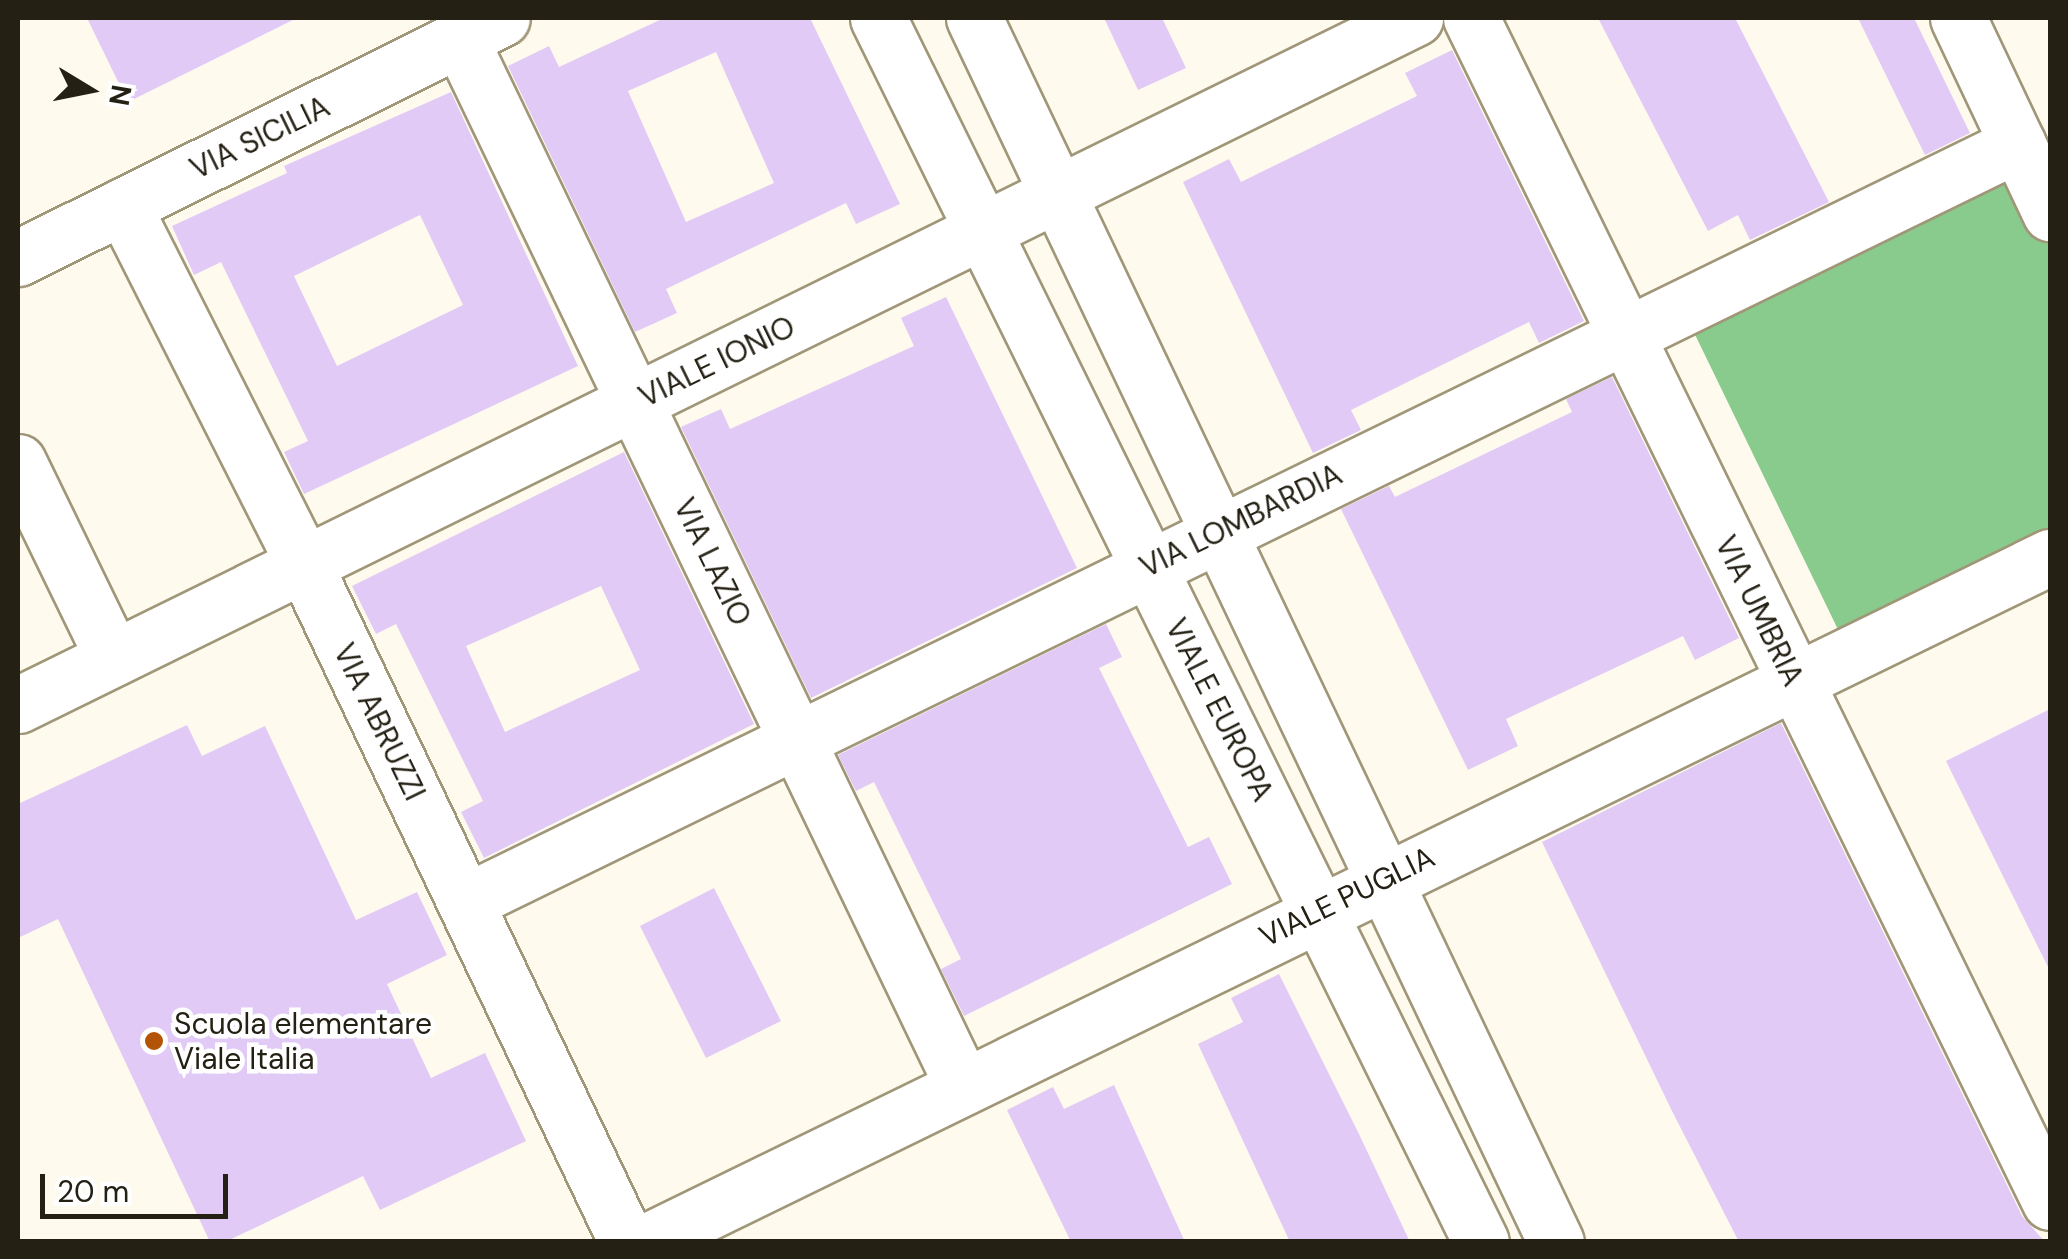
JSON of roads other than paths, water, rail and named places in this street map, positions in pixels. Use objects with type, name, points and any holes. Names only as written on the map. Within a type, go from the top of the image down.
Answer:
[{"type":"street","name":"VIALE EUROPA","points":[[878,18],[1481,1242]]},
{"type":"street","points":[[974,18],[1381,881],[1556,1242]]},
{"type":"street","name":"VIALE IONIO","points":[[18,705],[1415,18]]},
{"type":"street","name":"VIA UMBRIA","points":[[1471,18],[2050,1202]]},
{"type":"street","points":[[1958,18],[2050,212]]},
{"type":"street","name":"VIA SICILIA","points":[[18,258],[481,28]]},
{"type":"street","name":"VIA LAZIO","points":[[481,28],[635,402],[962,1086]]},
{"type":"street","name":"VIA LOMBARDIA","points":[[466,902],[1147,566],[2018,144]]},
{"type":"street","name":"VIA ABRUZZI","points":[[123,206],[304,564],[627,1242]]},
{"type":"street","points":[[18,462],[113,658]]},
{"type":"street","name":"VIALE PUGLIA","points":[[646,1242],[1319,910],[2050,557]]},
{"type":"place","name":"Scuola elementare Viale Italia","points":[[154,1041]]}]
